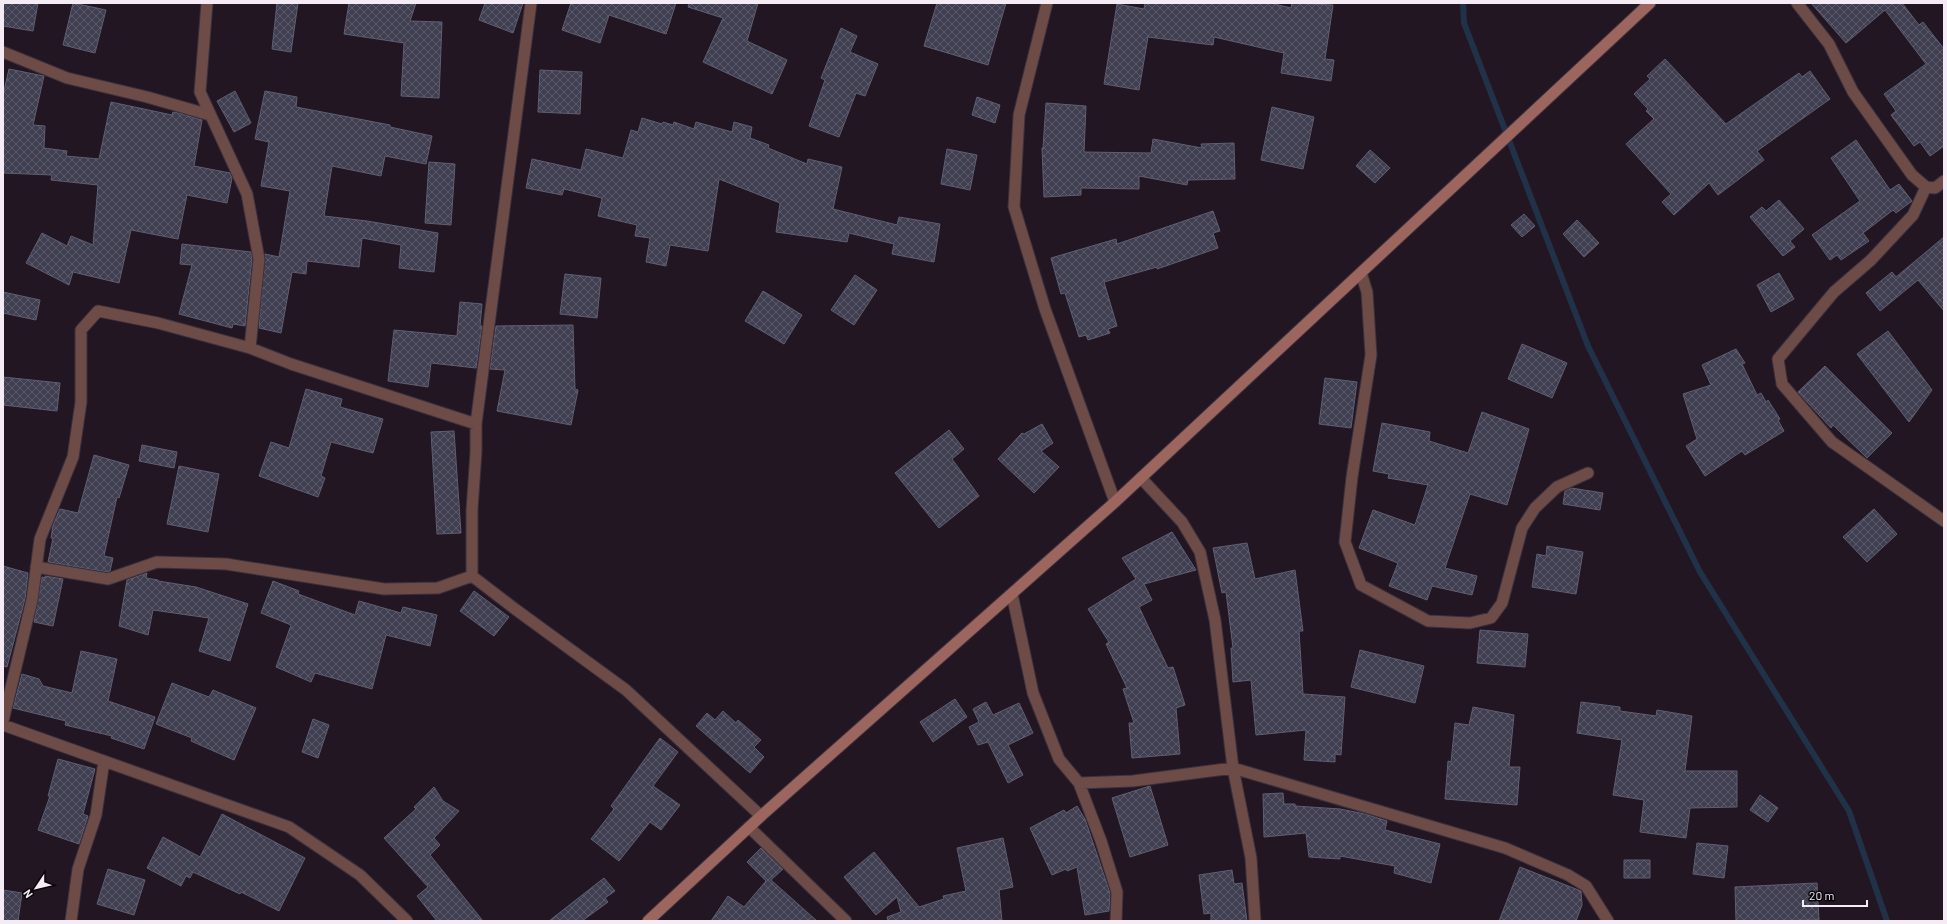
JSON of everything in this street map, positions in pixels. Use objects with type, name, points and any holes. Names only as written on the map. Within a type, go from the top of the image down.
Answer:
[{"type":"main road","points":[[648,921],[761,816],[1115,502],[1650,3]]},
{"type":"street","points":[[207,3],[200,92],[247,194],[259,259],[250,348]]},
{"type":"street","points":[[472,576],[472,510],[476,452],[476,424],[531,3]]},
{"type":"street","points":[[1047,3],[1019,115],[1014,207],[1045,309],[1115,502]]},
{"type":"street","points":[[1797,3],[1829,44],[1853,92],[1912,175],[1926,187],[1935,188],[1944,181]]},
{"type":"street","points":[[3,52],[67,78],[147,97],[210,115]]},
{"type":"street","points":[[1926,187],[1913,215],[1871,260],[1834,292],[1778,359],[1782,384],[1832,442],[1944,521]]},
{"type":"street","points":[[1361,273],[1367,292],[1372,355],[1352,477],[1345,542],[1361,585],[1428,621],[1470,623],[1491,618],[1502,603],[1522,528],[1535,508],[1558,487],[1588,473]]},
{"type":"street","points":[[3,721],[32,600],[40,539],[73,457],[81,402],[81,330],[90,318],[98,311],[158,323],[250,348],[291,364],[476,424]]},
{"type":"street","points":[[1141,478],[1182,522],[1200,552],[1215,620],[1233,768],[1251,858],[1255,921]]},
{"type":"street","points":[[36,567],[108,579],[157,562],[226,564],[384,589],[438,588],[472,576]]},
{"type":"street","points":[[472,576],[626,690],[761,816]]},
{"type":"street","points":[[1012,594],[1033,693],[1059,759],[1080,783],[1101,841],[1117,892],[1116,921]]},
{"type":"street","points":[[3,725],[289,828],[360,875],[407,921]]},
{"type":"street","points":[[71,921],[78,869],[96,815],[104,761]]},
{"type":"street","points":[[1080,783],[1133,781],[1233,768],[1505,848],[1568,875],[1586,886],[1608,921]]},
{"type":"street","points":[[749,827],[846,921]]},
{"type":"building","points":[[3,3],[38,3],[33,31],[3,26]]},
{"type":"building","points":[[73,3],[106,10],[95,53],[63,45]]},
{"type":"building","points":[[277,3],[298,3],[291,52],[272,49]]},
{"type":"building","points":[[349,3],[416,3],[410,21],[442,22],[439,98],[401,96],[404,43],[344,34]]},
{"type":"building","points":[[485,3],[523,3],[513,33],[479,20]]},
{"type":"building","points":[[571,3],[676,3],[666,34],[609,15],[600,43],[562,30]]},
{"type":"building","points":[[689,3],[758,3],[747,41],[787,60],[772,94],[703,62],[723,18],[688,7]]},
{"type":"building","points":[[937,3],[1006,3],[988,65],[924,46]]},
{"type":"building","points":[[1145,3],[1270,3],[1291,8],[1292,3],[1333,5],[1325,59],[1334,60],[1331,81],[1281,73],[1284,53],[1214,37],[1213,45],[1148,37],[1139,90],[1104,84],[1117,4],[1144,9]]},
{"type":"building","points":[[1811,3],[1902,3],[1919,25],[1923,22],[1944,49],[1944,146],[1930,156],[1920,142],[1914,146],[1891,115],[1896,111],[1884,94],[1926,64],[1885,10],[1846,43]]},
{"type":"building","points":[[841,28],[857,36],[850,52],[878,64],[865,96],[856,93],[839,137],[809,126],[825,80],[821,78]]},
{"type":"building","points":[[1665,59],[1726,124],[1799,73],[1802,77],[1810,71],[1830,99],[1757,151],[1764,160],[1718,195],[1709,183],[1674,215],[1662,202],[1671,194],[1626,144],[1654,119],[1646,111],[1648,109],[1634,94],[1650,79],[1647,76]]},
{"type":"building","points":[[9,69],[44,76],[33,125],[45,126],[44,148],[67,151],[66,156],[99,159],[111,102],[172,115],[173,112],[179,113],[202,120],[194,166],[230,173],[232,178],[227,203],[187,195],[178,239],[131,230],[119,283],[73,272],[69,285],[26,263],[42,233],[67,246],[71,236],[93,245],[98,185],[51,180],[52,175],[3,173],[3,95]]},
{"type":"building","points":[[540,70],[582,72],[580,114],[538,112]]},
{"type":"building","points":[[235,91],[251,123],[234,132],[217,101]]},
{"type":"building","points":[[265,91],[297,97],[296,107],[390,125],[390,127],[432,136],[426,164],[385,156],[381,176],[332,166],[324,216],[367,221],[438,233],[434,272],[399,268],[401,245],[362,238],[359,267],[307,261],[306,274],[292,272],[281,333],[259,328],[265,254],[279,257],[290,191],[261,186],[269,142],[255,139]]},
{"type":"building","points":[[977,97],[1000,105],[995,123],[972,115]]},
{"type":"building","points":[[1046,103],[1086,106],[1084,152],[1151,153],[1153,139],[1202,148],[1201,144],[1234,143],[1235,179],[1188,180],[1187,185],[1139,176],[1139,189],[1081,188],[1081,195],[1044,197],[1042,148]]},
{"type":"building","points":[[1272,107],[1314,117],[1303,169],[1261,160]]},
{"type":"building","points":[[642,118],[662,124],[663,122],[673,125],[674,122],[694,129],[696,122],[732,132],[734,122],[752,127],[750,138],[769,145],[768,148],[807,164],[808,159],[842,167],[833,209],[897,225],[899,217],[940,224],[934,262],[892,254],[894,244],[849,233],[847,242],[776,232],[780,203],[719,179],[708,251],[670,245],[666,266],[646,262],[650,238],[635,236],[637,225],[598,216],[602,198],[564,189],[562,195],[526,188],[532,159],[581,170],[586,149],[623,158],[631,130],[638,132]]},
{"type":"building","points":[[1856,140],[1890,190],[1899,184],[1912,201],[1896,213],[1893,210],[1863,233],[1869,241],[1841,260],[1837,255],[1830,260],[1812,235],[1860,201],[1831,158]]},
{"type":"building","points":[[947,149],[977,155],[970,190],[941,184]]},
{"type":"building","points":[[1370,150],[1390,168],[1375,183],[1356,166]]},
{"type":"building","points":[[429,162],[455,164],[451,225],[425,223]]},
{"type":"building","points":[[1779,200],[1804,229],[1790,241],[1795,247],[1783,256],[1750,217],[1762,207],[1766,211]]},
{"type":"building","points":[[1213,211],[1220,231],[1213,233],[1218,248],[1157,269],[1157,267],[1104,282],[1117,326],[1108,329],[1110,333],[1088,340],[1086,335],[1079,337],[1065,293],[1061,294],[1051,258],[1116,239],[1117,244]]},
{"type":"building","points":[[1524,214],[1535,226],[1522,237],[1511,225]]},
{"type":"building","points":[[1577,220],[1599,243],[1584,257],[1563,234]]},
{"type":"building","points":[[1944,237],[1944,311],[1918,280],[1880,311],[1866,293],[1892,272],[1896,277]]},
{"type":"building","points":[[182,244],[251,252],[252,259],[245,326],[233,324],[232,328],[179,314],[192,265],[180,264]]},
{"type":"building","points":[[1779,273],[1794,299],[1771,312],[1757,285]]},
{"type":"building","points":[[565,274],[601,278],[597,318],[560,314]]},
{"type":"building","points":[[855,275],[877,290],[854,325],[831,310]]},
{"type":"building","points":[[763,291],[802,315],[784,344],[745,321]]},
{"type":"building","points":[[3,292],[40,300],[36,320],[3,313]]},
{"type":"building","points":[[460,302],[482,304],[480,326],[482,326],[476,368],[431,363],[428,387],[388,381],[394,330],[457,336]]},
{"type":"building","points":[[573,325],[575,389],[578,390],[571,425],[497,411],[505,370],[490,369],[496,326]]},
{"type":"building","points":[[1888,331],[1932,390],[1909,422],[1857,354]]},
{"type":"building","points":[[1522,344],[1567,363],[1552,398],[1508,379]]},
{"type":"building","points":[[1736,349],[1745,363],[1742,364],[1757,395],[1761,393],[1766,402],[1768,400],[1780,419],[1778,420],[1784,431],[1745,455],[1742,451],[1705,476],[1686,446],[1697,439],[1683,394],[1711,385],[1702,365]]},
{"type":"building","points":[[1825,366],[1892,433],[1867,458],[1833,425],[1831,428],[1798,392]]},
{"type":"building","points":[[3,377],[60,383],[57,411],[3,405]]},
{"type":"building","points":[[1325,378],[1357,382],[1351,428],[1319,424]]},
{"type":"building","points":[[306,389],[342,399],[340,407],[383,419],[373,453],[331,442],[321,476],[325,478],[318,497],[259,476],[271,442],[289,448]]},
{"type":"building","points":[[1482,412],[1529,429],[1507,505],[1470,494],[1445,568],[1477,576],[1472,595],[1432,586],[1427,600],[1389,586],[1398,563],[1359,548],[1373,510],[1415,525],[1428,485],[1388,478],[1389,474],[1373,471],[1382,423],[1430,432],[1429,441],[1468,453]]},
{"type":"building","points":[[1042,424],[1053,443],[1041,451],[1059,467],[1034,493],[998,459],[1022,433],[1024,434]]},
{"type":"building","points":[[949,430],[964,449],[952,459],[979,496],[939,528],[895,473]]},
{"type":"building","points":[[454,431],[461,533],[437,534],[431,432]]},
{"type":"building","points":[[142,445],[177,452],[174,468],[139,461]]},
{"type":"building","points":[[94,455],[129,465],[119,498],[117,497],[104,556],[113,558],[110,571],[107,572],[48,562],[53,538],[51,538],[53,525],[60,509],[78,513]]},
{"type":"building","points":[[179,466],[219,474],[208,532],[167,524]]},
{"type":"building","points":[[1571,488],[1603,493],[1600,510],[1563,504],[1565,491]]},
{"type":"building","points":[[1874,509],[1897,534],[1867,562],[1843,537]]},
{"type":"building","points":[[1172,532],[1196,570],[1144,584],[1152,600],[1139,607],[1168,668],[1173,667],[1185,705],[1176,708],[1180,754],[1132,758],[1129,723],[1134,723],[1123,689],[1127,688],[1106,644],[1109,642],[1088,609],[1136,579],[1122,558]]},
{"type":"building","points":[[1247,543],[1255,579],[1295,570],[1303,631],[1299,631],[1303,694],[1345,697],[1341,755],[1335,754],[1335,762],[1304,760],[1306,730],[1256,735],[1251,680],[1233,682],[1231,648],[1233,648],[1226,592],[1222,593],[1213,548]]},
{"type":"building","points":[[1547,546],[1583,552],[1576,594],[1532,587],[1537,554],[1546,556]]},
{"type":"building","points":[[3,566],[28,573],[25,599],[7,667],[3,666]]},
{"type":"building","points":[[147,573],[146,578],[196,587],[248,604],[230,661],[199,651],[209,618],[153,610],[148,635],[119,626],[127,580]]},
{"type":"building","points":[[45,576],[63,579],[53,626],[34,622],[42,577],[45,578]]},
{"type":"building","points":[[273,581],[299,591],[298,594],[355,615],[359,601],[401,613],[403,607],[437,615],[430,646],[386,635],[372,689],[315,673],[311,682],[276,667],[291,625],[261,613]]},
{"type":"building","points":[[474,591],[509,617],[494,636],[460,611]]},
{"type":"building","points":[[1480,630],[1528,634],[1525,667],[1477,663]]},
{"type":"building","points":[[1360,650],[1424,666],[1415,703],[1351,687]]},
{"type":"building","points":[[81,651],[117,659],[108,701],[155,717],[144,749],[111,738],[112,736],[65,725],[66,721],[13,708],[22,674],[39,679],[43,686],[72,693]]},
{"type":"building","points":[[172,683],[209,697],[213,690],[256,708],[234,760],[191,741],[192,738],[156,724]]},
{"type":"building","points":[[955,699],[967,717],[933,742],[920,722]]},
{"type":"building","points":[[986,702],[993,715],[1019,703],[1033,733],[1008,745],[1023,775],[1008,783],[988,742],[978,745],[969,727],[979,722],[973,709]]},
{"type":"building","points":[[1581,702],[1620,707],[1620,711],[1656,716],[1657,710],[1692,716],[1685,771],[1737,771],[1737,807],[1690,808],[1686,838],[1640,832],[1644,800],[1613,795],[1622,740],[1577,733]]},
{"type":"building","points":[[1473,707],[1514,715],[1509,767],[1520,767],[1517,805],[1445,799],[1448,761],[1451,762],[1455,723],[1469,725]]},
{"type":"building","points":[[723,711],[736,723],[738,720],[761,740],[754,747],[764,757],[750,773],[696,726],[707,713],[715,720]]},
{"type":"building","points":[[313,719],[329,725],[318,758],[302,752]]},
{"type":"building","points":[[660,738],[678,752],[653,786],[680,805],[661,830],[650,822],[619,861],[591,839],[614,809],[611,806]]},
{"type":"building","points":[[58,759],[95,769],[83,814],[88,816],[79,844],[38,830],[50,796],[48,796]]},
{"type":"building","points":[[1150,786],[1168,845],[1130,857],[1112,798]]},
{"type":"building","points":[[434,787],[443,801],[459,811],[434,838],[440,845],[430,855],[483,921],[437,921],[417,896],[428,887],[384,838],[416,809],[414,807]]},
{"type":"building","points":[[1283,793],[1284,804],[1340,809],[1365,814],[1387,821],[1385,830],[1440,844],[1431,883],[1394,873],[1395,866],[1340,856],[1340,859],[1309,857],[1306,833],[1264,837],[1263,794]]},
{"type":"building","points":[[1760,795],[1778,808],[1768,822],[1750,810]]},
{"type":"building","points":[[1077,806],[1085,819],[1110,893],[1109,911],[1085,915],[1077,867],[1067,871],[1066,869],[1052,875],[1030,828],[1064,810],[1066,813]]},
{"type":"building","points":[[222,814],[305,858],[279,911],[241,892],[240,894],[193,872],[190,878],[186,876],[181,886],[147,868],[163,837],[200,857]]},
{"type":"building","points":[[1003,838],[1013,887],[999,890],[1002,921],[888,921],[887,917],[901,912],[897,897],[876,915],[844,877],[874,852],[919,907],[944,899],[943,896],[966,891],[957,848]]},
{"type":"building","points":[[1697,843],[1728,846],[1724,878],[1693,874]]},
{"type":"building","points":[[761,848],[783,869],[771,880],[817,921],[711,921],[728,896],[744,907],[766,881],[747,862]]},
{"type":"building","points":[[1624,860],[1650,860],[1650,878],[1624,878]]},
{"type":"building","points":[[1520,867],[1581,891],[1582,905],[1576,921],[1499,921]]},
{"type":"building","points":[[108,869],[145,880],[134,915],[97,904]]},
{"type":"building","points":[[1232,870],[1234,884],[1242,883],[1247,921],[1211,921],[1211,913],[1204,914],[1199,875]]},
{"type":"building","points":[[604,878],[615,891],[605,898],[608,902],[582,921],[549,921]]},
{"type":"building","points":[[1817,883],[1819,920],[1736,921],[1735,887]]},
{"type":"building","points":[[3,890],[22,893],[18,921],[3,921]]},
{"type":"waterway","points":[[1463,3],[1464,23],[1588,346],[1700,572],[1849,811],[1887,921]]}]
